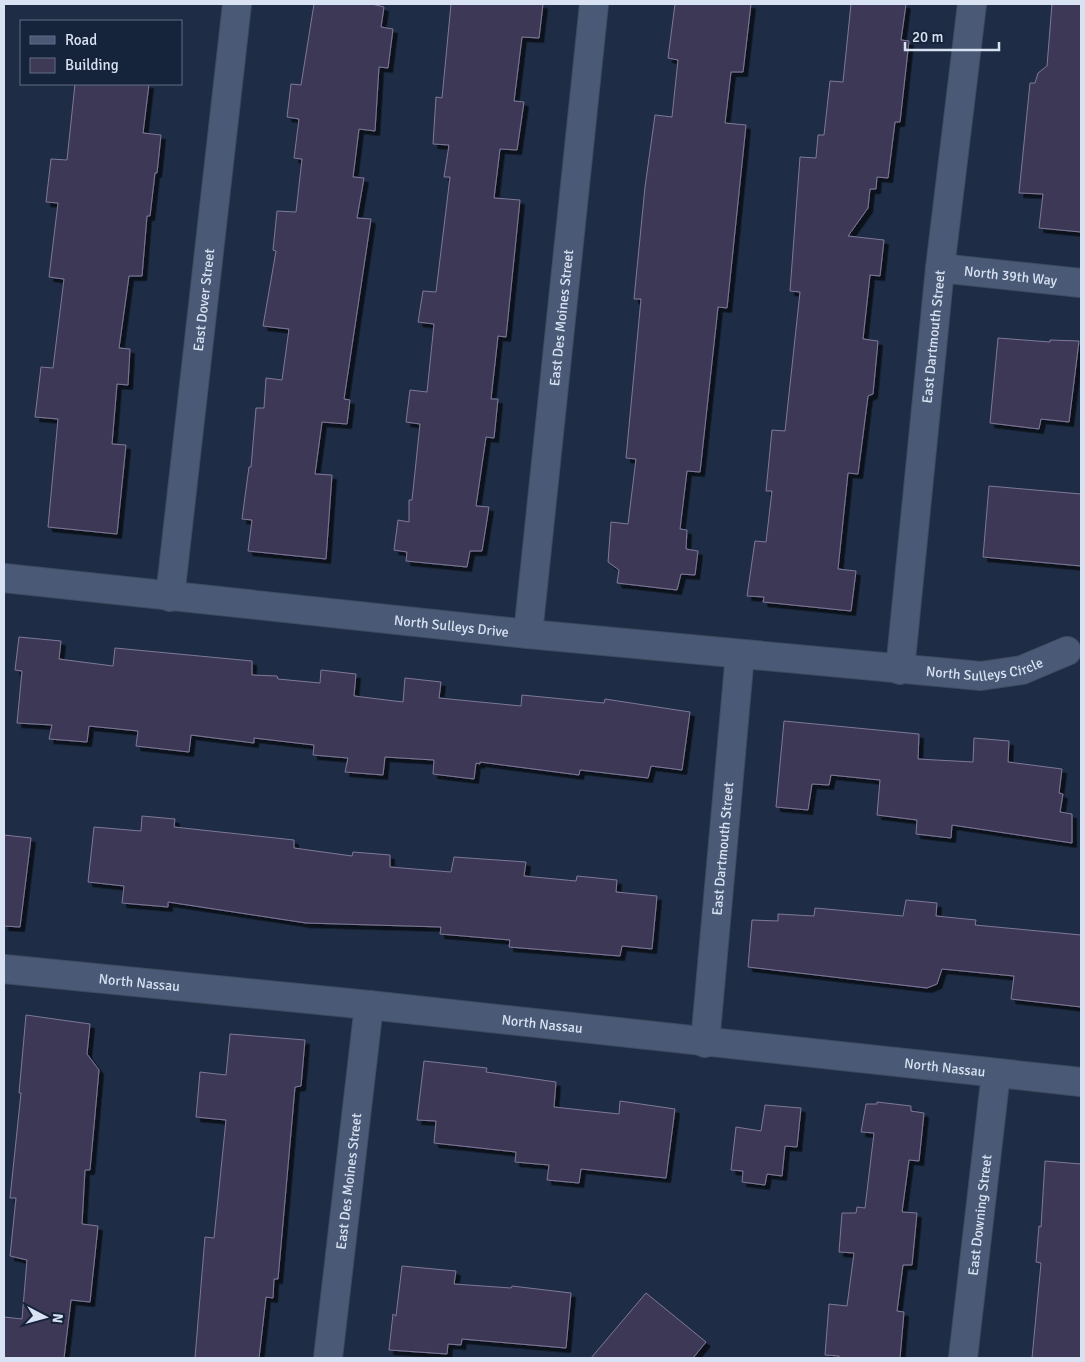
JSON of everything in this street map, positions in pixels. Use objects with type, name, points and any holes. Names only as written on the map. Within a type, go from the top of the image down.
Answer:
[{"type":"street","name":"East Dover Street","points":[[170,597],[237,4]]},
{"type":"street","name":"East Des Moines Street","points":[[528,634],[594,4]]},
{"type":"street","name":"East Dartmouth Street","points":[[900,670],[940,268],[972,4]]},
{"type":"street","name":"North 39th Way","points":[[940,268],[1081,283]]},
{"type":"street","name":"North Sulleys Drive","points":[[4,578],[528,634],[900,670]]},
{"type":"street","name":"North Sulleys Circle","points":[[900,670],[982,676],[1022,670],[1067,651]]},
{"type":"street","name":"East Dartmouth Street","points":[[705,1043],[740,654]]},
{"type":"street","name":"North Nassau","points":[[4,969],[369,1004],[705,1043],[1081,1082]]},
{"type":"street","name":"East Des Moines Street","points":[[328,1358],[369,1004]]},
{"type":"street","name":"East Downing Street","points":[[963,1358],[996,1073]]},
{"type":"building","points":[[314,4],[372,4],[384,7],[381,27],[393,29],[388,68],[379,67],[375,131],[359,129],[353,177],[364,178],[357,218],[371,219],[344,399],[350,400],[347,424],[322,422],[315,474],[332,475],[326,559],[248,551],[252,520],[242,519],[249,467],[251,467],[256,408],[264,408],[266,378],[282,380],[289,329],[263,326],[276,251],[273,250],[277,211],[296,212],[302,159],[294,158],[299,119],[287,117],[291,84],[301,85]]},
{"type":"building","points":[[451,4],[543,4],[539,38],[522,37],[514,101],[524,102],[517,150],[500,149],[494,198],[520,200],[506,337],[498,336],[491,399],[498,399],[494,438],[486,437],[476,506],[489,507],[482,551],[470,551],[467,567],[406,561],[407,552],[394,550],[398,520],[409,522],[409,500],[412,500],[420,424],[406,422],[410,390],[427,392],[434,324],[418,322],[423,291],[436,292],[450,177],[444,177],[449,145],[433,144],[436,97],[442,98]]},
{"type":"building","points":[[675,4],[751,4],[743,72],[731,72],[725,123],[746,125],[727,308],[718,307],[700,472],[687,471],[680,529],[687,530],[686,549],[698,551],[695,575],[681,574],[677,590],[617,583],[619,570],[608,562],[611,522],[628,524],[636,459],[626,458],[641,299],[634,299],[645,187],[655,115],[672,117],[678,60],[668,58]]},
{"type":"building","points":[[851,4],[906,4],[901,40],[909,41],[900,122],[895,122],[888,178],[877,177],[876,189],[870,189],[868,208],[848,236],[884,240],[880,276],[870,275],[863,339],[878,341],[873,394],[868,396],[858,474],[848,473],[838,569],[856,571],[851,611],[763,602],[764,597],[747,596],[755,541],[766,542],[772,491],[766,491],[772,430],[785,431],[800,292],[790,291],[800,157],[816,158],[818,135],[824,135],[830,81],[843,82]]},
{"type":"building","points":[[1052,4],[1081,4],[1081,232],[1039,228],[1043,194],[1019,193],[1030,83],[1035,83],[1038,73],[1047,66]]},
{"type":"building","points":[[75,85],[149,85],[143,133],[161,135],[150,216],[147,216],[142,276],[129,276],[119,348],[130,349],[128,385],[117,384],[112,444],[126,445],[117,534],[48,527],[58,419],[35,417],[41,367],[53,368],[64,279],[49,277],[58,203],[46,202],[51,159],[67,160]]},
{"type":"building","points":[[998,338],[1050,342],[1050,340],[1079,341],[1069,422],[1041,419],[1039,429],[990,423]]},
{"type":"building","points":[[989,486],[1081,494],[1081,566],[983,557]]},
{"type":"building","points":[[19,637],[61,641],[59,659],[113,666],[115,648],[252,661],[252,675],[277,676],[278,679],[320,683],[321,670],[356,674],[354,696],[403,702],[405,678],[441,682],[439,698],[521,706],[522,695],[604,703],[605,699],[690,712],[682,770],[651,766],[648,778],[580,770],[579,775],[480,762],[480,764],[476,763],[474,779],[433,774],[434,760],[385,757],[383,775],[345,772],[348,758],[313,755],[314,745],[254,738],[254,743],[191,735],[189,752],[136,746],[138,731],[89,726],[87,742],[49,739],[52,725],[17,723],[22,671],[15,670]]},
{"type":"building","points":[[784,721],[919,734],[918,759],[973,762],[974,738],[1009,741],[1008,762],[1062,769],[1059,793],[1063,794],[1060,812],[1072,814],[1072,843],[952,825],[951,838],[916,834],[917,820],[877,815],[880,780],[831,775],[829,785],[812,784],[808,810],[776,807]]},
{"type":"building","points":[[142,816],[175,819],[174,827],[294,840],[294,848],[352,856],[353,852],[390,855],[390,867],[451,872],[454,857],[526,862],[524,876],[576,881],[577,876],[617,880],[616,892],[657,896],[652,949],[622,946],[620,956],[509,947],[510,940],[440,934],[441,927],[306,923],[168,902],[168,907],[122,903],[124,886],[88,882],[94,827],[141,831]]},
{"type":"building","points":[[4,835],[31,838],[20,927],[4,926]]},
{"type":"building","points":[[906,900],[937,903],[936,916],[976,920],[975,925],[1081,935],[1081,1007],[1011,999],[1014,976],[942,969],[937,984],[927,988],[748,967],[752,920],[778,921],[778,914],[814,916],[815,908],[903,916]]},
{"type":"building","points":[[26,1015],[90,1024],[87,1054],[99,1070],[90,1170],[85,1170],[82,1224],[98,1226],[90,1302],[71,1300],[64,1358],[4,1358],[4,1317],[22,1319],[27,1260],[10,1256],[16,1198],[10,1198],[21,1093],[19,1093]]},
{"type":"building","points":[[230,1034],[305,1040],[301,1086],[295,1087],[278,1279],[274,1279],[273,1298],[266,1297],[259,1358],[195,1358],[205,1237],[214,1238],[226,1120],[196,1117],[200,1072],[226,1075]]},
{"type":"building","points":[[424,1061],[487,1068],[486,1072],[556,1082],[554,1107],[619,1114],[620,1101],[675,1109],[666,1178],[581,1169],[579,1183],[547,1180],[549,1165],[515,1162],[516,1152],[434,1143],[436,1121],[417,1120]]},
{"type":"building","points":[[877,1102],[911,1106],[911,1111],[924,1113],[919,1161],[909,1160],[902,1212],[917,1213],[912,1265],[903,1265],[897,1311],[904,1312],[900,1358],[839,1358],[839,1356],[825,1355],[829,1304],[847,1306],[854,1253],[839,1252],[842,1213],[856,1213],[857,1207],[865,1208],[874,1133],[861,1132],[866,1104],[877,1104]]},
{"type":"building","points":[[765,1105],[801,1108],[797,1147],[785,1146],[782,1176],[767,1174],[765,1185],[742,1182],[743,1171],[731,1170],[736,1127],[761,1131]]},
{"type":"building","points":[[1045,1161],[1081,1164],[1081,1358],[1032,1358],[1041,1263],[1036,1262],[1039,1226],[1041,1227]]},
{"type":"building","points":[[402,1266],[456,1271],[454,1284],[511,1288],[512,1286],[571,1293],[566,1348],[462,1339],[461,1345],[448,1344],[447,1354],[389,1350],[393,1314],[396,1316]]},
{"type":"building","points":[[646,1293],[706,1342],[693,1358],[591,1358]]}]
